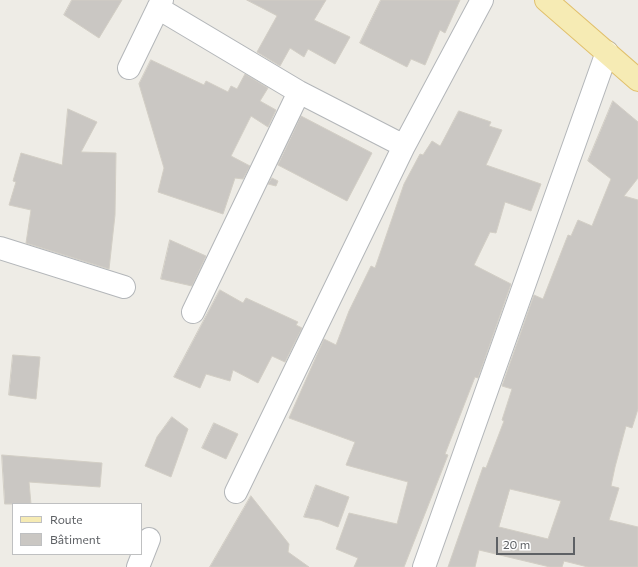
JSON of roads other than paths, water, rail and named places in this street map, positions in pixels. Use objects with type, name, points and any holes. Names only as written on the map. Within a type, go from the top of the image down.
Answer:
[{"type":"main road","points":[[546,0],[638,80]]},
{"type":"street","points":[[236,492],[404,146],[482,0]]},
{"type":"street","points":[[129,68],[160,4],[299,92],[404,146]]},
{"type":"street","points":[[424,567],[607,52]]},
{"type":"street","points":[[193,312],[299,92]]},
{"type":"street","points":[[0,248],[124,287]]},
{"type":"street","points":[[138,567],[149,539]]}]
